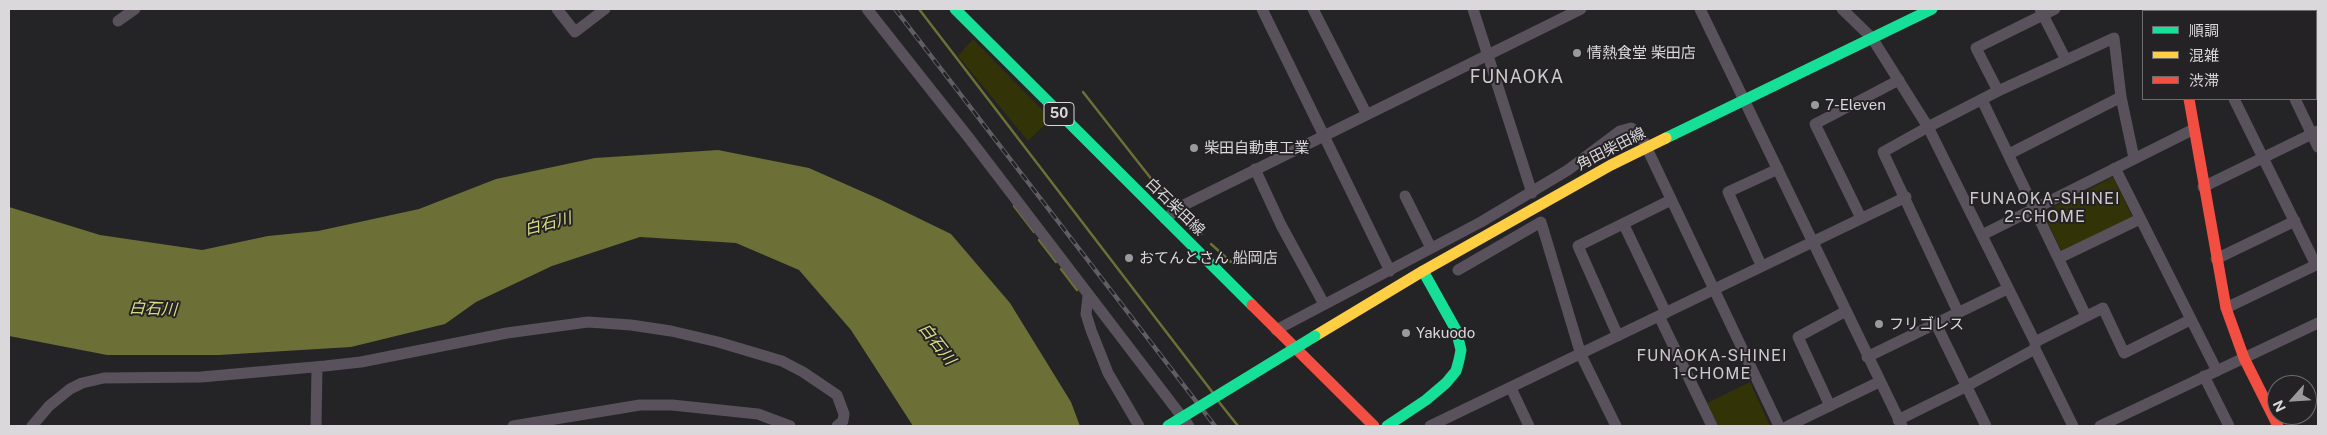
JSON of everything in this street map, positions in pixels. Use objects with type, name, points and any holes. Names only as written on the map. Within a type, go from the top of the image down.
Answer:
[{"type":"main road","name":"白石柴田線","points":[[955,9],[1374,426]]},
{"type":"main road","name":"角田柴田線","points":[[1168,426],[1423,271],[1604,169],[1872,38],[1918,12],[1932,9]]},
{"type":"main road","points":[[2190,100],[2203,187],[2226,308],[2244,358],[2278,426]]},
{"type":"main road","points":[[1386,426],[1426,400],[1446,383],[1456,371],[1459,360],[1460,350],[1456,330],[1423,271]]},
{"type":"street","points":[[118,21],[135,9]]},
{"type":"street","points":[[557,9],[575,32],[605,9]]},
{"type":"street","points":[[867,9],[969,138],[1189,426]]},
{"type":"street","points":[[1262,9],[1390,271]]},
{"type":"street","points":[[1314,9],[1366,113]]},
{"type":"street","points":[[1473,9],[1532,193]]},
{"type":"street","points":[[1164,218],[1182,206],[1366,113],[1581,9]]},
{"type":"street","points":[[1700,9],[1814,242],[1898,424],[2103,308],[2124,353],[2190,320]]},
{"type":"street","points":[[1842,9],[1872,38],[1928,127],[2073,426]]},
{"type":"street","points":[[1998,91],[1976,48],[2042,12],[2055,9]]},
{"type":"street","points":[[2042,12],[2066,60]]},
{"type":"street","points":[[1958,312],[1906,197],[1883,152],[1998,91],[2114,38],[2121,97],[2134,158]]},
{"type":"street","points":[[1861,218],[1815,124],[1899,80]]},
{"type":"street","points":[[2008,154],[2121,97]]},
{"type":"street","points":[[1982,100],[2086,316]]},
{"type":"street","points":[[2226,308],[2317,264],[2234,100]]},
{"type":"street","points":[[2296,100],[2315,133],[2318,147]]},
{"type":"street","points":[[1276,330],[1390,271],[1532,193],[1568,170],[1626,128],[1631,128],[1639,133],[1647,148],[1779,426]]},
{"type":"street","points":[[1982,235],[2194,129]]},
{"type":"street","points":[[2203,187],[2315,133]]},
{"type":"street","points":[[2115,168],[2217,371]]},
{"type":"street","points":[[1255,169],[1281,224],[1324,304]]},
{"type":"street","points":[[1761,266],[1728,192],[1778,169]]},
{"type":"street","points":[[1406,196],[1431,248]]},
{"type":"street","points":[[1430,426],[1906,197]]},
{"type":"street","points":[[1618,336],[1578,246],[1624,225],[1671,200]]},
{"type":"street","points":[[2059,258],[2140,219]]},
{"type":"street","points":[[2216,259],[2295,220]]},
{"type":"street","points":[[1458,270],[1541,222],[1581,354],[1616,426]]},
{"type":"street","points":[[1624,225],[1712,426]]},
{"type":"street","points":[[1867,357],[1935,322],[2007,289]]},
{"type":"street","points":[[1088,296],[1086,314],[1091,330],[1108,373],[1139,426]]},
{"type":"street","points":[[1830,406],[1798,337],[1846,311]]},
{"type":"street","points":[[32,426],[60,396],[82,383],[93,380],[104,378],[201,377],[361,362],[508,333],[588,322],[631,325],[671,331],[718,342],[782,361],[803,372],[837,395],[844,414],[843,421],[838,426]]},
{"type":"street","points":[[1935,322],[1965,387],[1986,426]]},
{"type":"street","points":[[2100,426],[2318,323]]},
{"type":"street","points":[[316,426],[317,366]]},
{"type":"street","points":[[2204,376],[2228,426]]},
{"type":"street","points":[[1788,426],[1879,382]]},
{"type":"street","points":[[1511,388],[1530,426]]},
{"type":"street","points":[[513,426],[602,410],[648,405],[680,406],[758,414],[790,426]]},
{"type":"shaded area","points":[[973,39],[1051,119],[1028,141],[958,56]]},
{"type":"shaded area","points":[[2113,177],[2133,218],[2062,252],[2044,215],[2046,211]]},
{"type":"shaded area","points":[[1750,382],[1770,426],[1718,426],[1707,403]]},
{"type":"water","name":"白石川","points":[[718,150],[809,168],[951,234],[1010,303],[1071,402],[1080,426],[913,426],[851,330],[799,270],[736,243],[640,237],[552,266],[476,302],[445,324],[351,347],[219,355],[107,355],[9,336],[9,207],[100,235],[202,250],[268,236],[318,231],[419,209],[496,179],[595,158]]},
{"type":"waterway","points":[[919,9],[1213,393]]},
{"type":"waterway","points":[[1083,92],[1171,204]]},
{"type":"waterway","points":[[1014,206],[1034,232]]},
{"type":"waterway","points":[[1183,216],[1202,234]]},
{"type":"waterway","points":[[1039,240],[1056,262]]},
{"type":"waterway","points":[[1211,244],[1231,262]]},
{"type":"waterway","points":[[1061,269],[1077,290]]},
{"type":"waterway","points":[[1219,402],[1238,426]]},
{"type":"railway","points":[[895,9],[1215,426]]},
{"type":"traffic: fast","points":[[955,9],[1252,305]]},
{"type":"traffic: fast","points":[[1666,138],[1932,9]]},
{"type":"traffic: fast","points":[[1387,426],[1426,400],[1446,383],[1456,371],[1459,360],[1461,350],[1456,330],[1423,271]]},
{"type":"traffic: fast","points":[[1168,426],[1315,336]]},
{"type":"traffic: slow","points":[[1315,336],[1423,271],[1611,165],[1666,138]]},
{"type":"traffic: jam","points":[[2189,100],[2226,308],[2244,358],[2278,426]]},
{"type":"traffic: jam","points":[[1252,305],[1374,426]]},
{"type":"place","name":"情熱食堂 柴田店","points":[[1577,53]]},
{"type":"place","name":"7-Eleven","points":[[1815,105]]},
{"type":"place","name":"柴田自動車工業","points":[[1194,148]]},
{"type":"place","name":"おてんとさん 船岡店","points":[[1129,258]]},
{"type":"place","name":"フリゴレス","points":[[1879,324]]},
{"type":"place","name":"Yakuodo","points":[[1406,333]]},
{"type":"district","name":"FUNAOKA","points":[[1517,77]]},
{"type":"district","name":"FUNAOKA-SHINEI 2-CHOME","points":[[2045,208]]},
{"type":"district","name":"FUNAOKA-SHINEI 1-CHOME","points":[[1712,365]]}]
